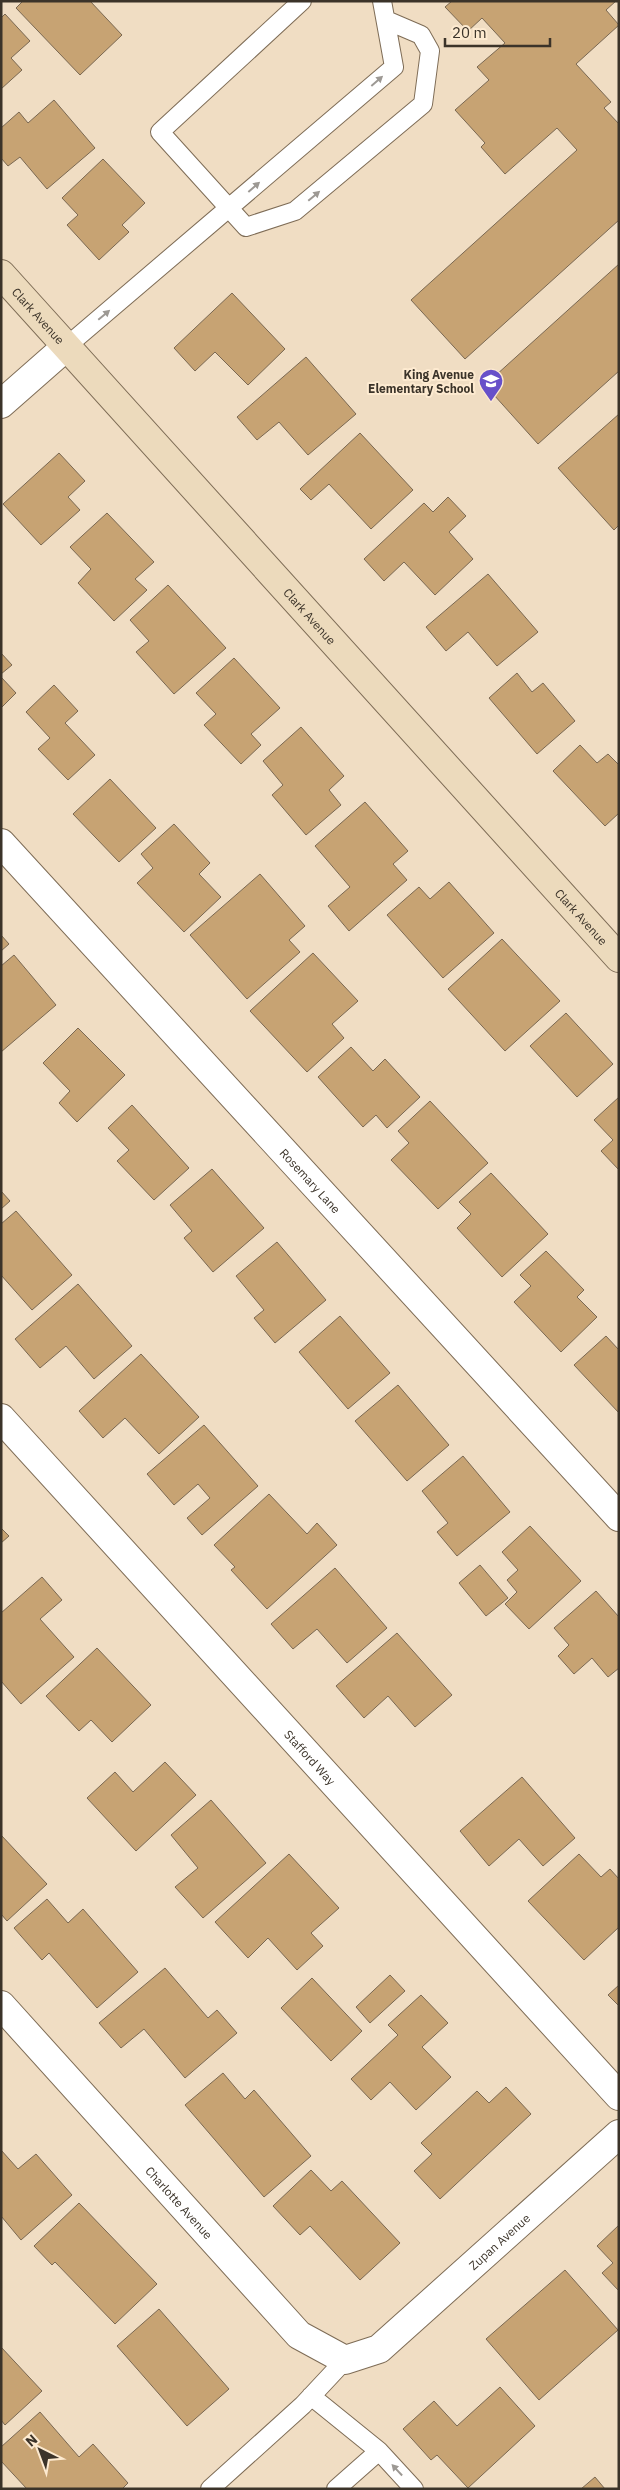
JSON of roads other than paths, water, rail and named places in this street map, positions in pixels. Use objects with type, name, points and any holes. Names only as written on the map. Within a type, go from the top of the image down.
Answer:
[{"type":"street","name":"Clark Avenue","points":[[1,274],[619,958]]},
{"type":"street","points":[[1,404],[66,346]]},
{"type":"street","name":"Rosemary Lane","points":[[1,843],[619,1517]]},
{"type":"street","name":"Stafford Way","points":[[1,1418],[619,2096]]},
{"type":"street","name":"Charlotte Avenue","points":[[1,2005],[299,2335],[344,2360]]},
{"type":"street","name":"Zupan Avenue","points":[[344,2360],[379,2349],[619,2134]]},
{"type":"lane","points":[[302,1],[160,132],[246,227],[295,212],[423,104],[430,51],[421,35],[386,20]]},
{"type":"lane","points":[[66,346],[394,67],[382,1]]},
{"type":"lane","points":[[210,2489],[311,2396],[344,2360]]},
{"type":"lane","points":[[311,2396],[379,2451],[414,2489]]},
{"type":"lane","points":[[336,2489],[379,2451]]},
{"type":"place","name":"King Avenue Elementary School","points":[[491,402]]}]
